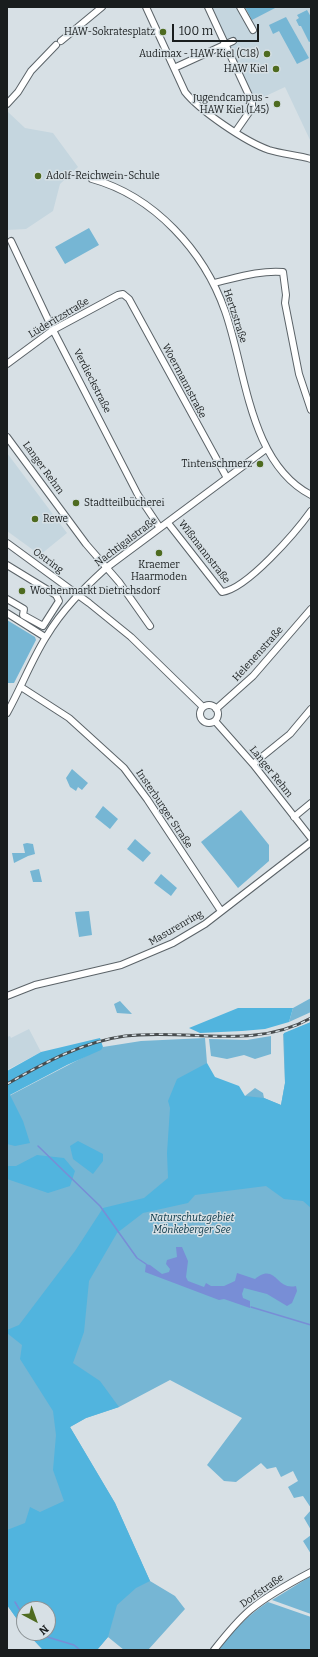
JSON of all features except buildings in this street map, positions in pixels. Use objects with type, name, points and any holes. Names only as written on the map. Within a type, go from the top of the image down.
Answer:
[{"type":"street","points":[[7,104],[18,92],[31,71],[59,43],[102,7]]},
{"type":"street","points":[[146,7],[185,92],[191,100],[202,110],[260,146],[311,159]]},
{"type":"street","points":[[208,7],[226,44],[252,105],[236,131]]},
{"type":"street","points":[[240,7],[253,30]]},
{"type":"street","points":[[174,68],[233,41]]},
{"type":"street","name":"Hertzstraße","points":[[92,179],[108,183],[135,198],[163,219],[188,245],[214,283],[226,312],[250,404],[266,449],[296,487],[311,495]]},
{"type":"street","name":"Verdieckstraße","points":[[11,241],[138,496],[160,528]]},
{"type":"street","points":[[214,283],[247,275],[273,271],[283,272],[286,295],[285,303],[295,360],[311,410]]},
{"type":"street","name":"Lüderitzstraße","points":[[7,364],[54,330],[123,294]]},
{"type":"street","name":"Woermannstraße","points":[[123,294],[129,299],[227,478]]},
{"type":"street","name":"Langer Rehm","points":[[7,437],[150,626]]},
{"type":"street","name":"Nachtigalstraße","points":[[77,595],[106,568],[266,449]]},
{"type":"street","name":"Wißmannstraße","points":[[168,523],[222,592],[228,591],[257,570],[278,551],[311,511]]},
{"type":"street","name":"Ostring","points":[[7,543],[77,595]]},
{"type":"street","points":[[7,566],[56,595],[59,601],[43,626],[23,615],[24,609],[7,599]]},
{"type":"street","points":[[7,713],[45,637],[77,595],[131,637],[203,707]]},
{"type":"street","name":"Helenenstraße","points":[[216,709],[253,676],[311,609]]},
{"type":"street","points":[[7,613],[45,637]]},
{"type":"street","name":"Insterburger Straße","points":[[21,687],[69,718],[124,768],[147,799],[221,911]]},
{"type":"street","points":[[208,705],[216,709],[218,716],[215,721],[210,723],[202,720],[200,712],[203,707],[208,705]]},
{"type":"street","points":[[253,764],[290,734],[311,709]]},
{"type":"street","name":"Langer Rehm","points":[[215,721],[253,764],[311,838]]},
{"type":"street","points":[[294,817],[311,803]]},
{"type":"street","name":"Masurenring","points":[[7,996],[35,985],[121,965],[151,954],[180,940],[221,911],[311,842]]},
{"type":"street","name":"Dorfstraße","points":[[214,1650],[234,1626],[251,1609],[289,1584],[311,1572]]},
{"type":"shaded area","name":"HAW Kiel","points":[[212,7],[311,7],[311,142],[285,87],[255,101]]},
{"type":"shaded area","name":"Adolf-Reichwein-Schule","points":[[8,112],[25,128],[53,133],[78,167],[60,184],[53,211],[26,229],[7,230]]},
{"type":"shaded area","points":[[7,453],[67,533],[40,555],[7,531]]},
{"type":"shaded area","points":[[238,1008],[293,1008],[289,1022],[265,1029],[200,1033],[189,1028]]},
{"type":"shaded area","points":[[311,1022],[311,1208],[303,1201],[284,1199],[266,1186],[195,1195],[188,1203],[143,1213],[117,1233],[89,1281],[84,1332],[73,1363],[100,1381],[119,1407],[86,1418],[70,1427],[115,1503],[150,1581],[136,1588],[117,1605],[108,1637],[97,1650],[43,1650],[35,1641],[56,1641],[56,1601],[16,1601],[16,1618],[7,1605],[7,1530],[25,1523],[30,1507],[40,1512],[64,1501],[53,1470],[56,1435],[53,1411],[20,1359],[22,1345],[7,1333],[7,1330],[19,1325],[75,1251],[103,1208],[144,1198],[168,1178],[167,1153],[170,1108],[168,1101],[177,1079],[207,1063],[215,1077],[239,1086],[245,1096],[264,1098],[281,1105],[285,1083],[284,1033]]},
{"type":"shaded area","points":[[29,1029],[41,1052],[7,1070],[7,1037],[10,1036],[11,1038]]},
{"type":"shaded area","points":[[100,1038],[103,1047],[101,1050],[67,1065],[10,1095],[23,1121],[30,1143],[15,1146],[7,1144],[7,1071],[41,1052]]},
{"type":"shaded area","points":[[78,1141],[103,1154],[103,1161],[93,1174],[73,1159],[70,1146]]},
{"type":"shaded area","points":[[37,1155],[64,1158],[75,1171],[70,1186],[48,1193],[7,1179],[7,1166],[16,1166]]},
{"type":"shaded area","points":[[176,1247],[182,1247],[188,1261],[186,1277],[188,1281],[204,1287],[206,1283],[211,1286],[224,1286],[235,1281],[237,1273],[255,1279],[262,1275],[272,1275],[284,1285],[296,1286],[297,1291],[292,1303],[287,1306],[267,1294],[244,1288],[242,1294],[243,1298],[250,1301],[250,1308],[224,1299],[219,1300],[145,1272],[146,1264],[150,1265],[162,1274],[169,1272],[170,1269],[166,1264],[167,1260],[177,1257]]},
{"type":"green space","points":[[245,7],[277,7],[252,20]]},
{"type":"green space","points":[[307,10],[311,17],[311,41],[309,42],[301,26],[299,26],[296,20],[299,18],[297,15]]},
{"type":"green space","points":[[286,17],[309,58],[297,64],[279,31],[273,34],[269,25]]},
{"type":"green space","points":[[89,228],[99,245],[65,264],[55,247]]},
{"type":"green space","points":[[7,620],[35,637],[36,640],[14,683],[7,683]]},
{"type":"green space","points":[[72,769],[88,783],[82,790],[78,787],[76,791],[70,787],[66,778]]},
{"type":"green space","points":[[103,806],[118,819],[110,829],[95,817]]},
{"type":"green space","points":[[241,810],[269,845],[269,861],[238,888],[201,842]]},
{"type":"green space","points":[[135,839],[151,853],[143,862],[127,849]]},
{"type":"green space","points":[[23,844],[33,844],[35,854],[14,863],[12,853],[25,853]]},
{"type":"green space","points":[[39,869],[42,882],[33,882],[30,871]]},
{"type":"green space","points":[[161,874],[177,888],[171,896],[154,883]]},
{"type":"green space","points":[[89,911],[92,935],[79,937],[75,912]]},
{"type":"green space","points":[[311,998],[311,1012],[289,1022],[293,1008]]},
{"type":"green space","points":[[120,1001],[132,1014],[117,1013],[114,1004]]},
{"type":"green space","name":"Naturschutzgebiet Mönkeberger See","points":[[311,1022],[311,1508],[303,1496],[294,1498],[288,1487],[298,1481],[293,1471],[281,1477],[276,1467],[267,1469],[261,1463],[236,1482],[224,1481],[207,1465],[242,1418],[170,1380],[119,1407],[86,1418],[70,1427],[115,1503],[150,1581],[175,1596],[185,1609],[148,1650],[124,1650],[108,1637],[97,1650],[43,1650],[35,1641],[56,1641],[56,1601],[16,1601],[16,1618],[7,1605],[7,1097],[103,1047],[141,1041],[205,1038],[207,1063],[203,1104],[245,1096],[255,1088],[263,1093],[264,1098],[281,1105],[285,1083],[283,1034]]},
{"type":"green space","points":[[271,1036],[271,1054],[255,1059],[244,1055],[227,1059],[211,1056],[209,1039],[247,1040]]},
{"type":"green space","points":[[311,1510],[311,1530],[304,1518]]},
{"type":"green space","points":[[311,1535],[311,1554],[303,1541]]},
{"type":"green space","points":[[311,1576],[311,1614],[272,1600]]},
{"type":"green space","points":[[268,1602],[311,1617],[311,1650],[219,1649],[242,1623]]},
{"type":"waterway","points":[[38,1146],[100,1206],[137,1258],[146,1264]]},
{"type":"waterway","points":[[251,1307],[311,1325]]},
{"type":"waterway","points":[[56,1640],[74,1645],[80,1650]]},
{"type":"railway","points":[[7,1084],[64,1054],[109,1039],[149,1034],[220,1036],[266,1034],[289,1028],[311,1018]]},
{"type":"place","name":"HAW-Sokratesplatz","points":[[163,32]]},
{"type":"place","name":"Audimax - HAW Kiel (C18)","points":[[267,54]]},
{"type":"place","name":"HAW Kiel","points":[[276,69]]},
{"type":"place","name":"Jugendcampus - HAW Kiel (L45)","points":[[277,104]]},
{"type":"place","name":"Adolf-Reichwein-Schule","points":[[38,176]]},
{"type":"place","name":"Tintenschmerz","points":[[260,464]]},
{"type":"place","name":"Stadtteilbücherei","points":[[76,503]]},
{"type":"place","name":"Rewe","points":[[35,519]]},
{"type":"place","name":"Kraemer Haarmoden","points":[[159,553]]},
{"type":"place","name":"Wochenmarkt Dietrichsdorf","points":[[22,591]]}]
